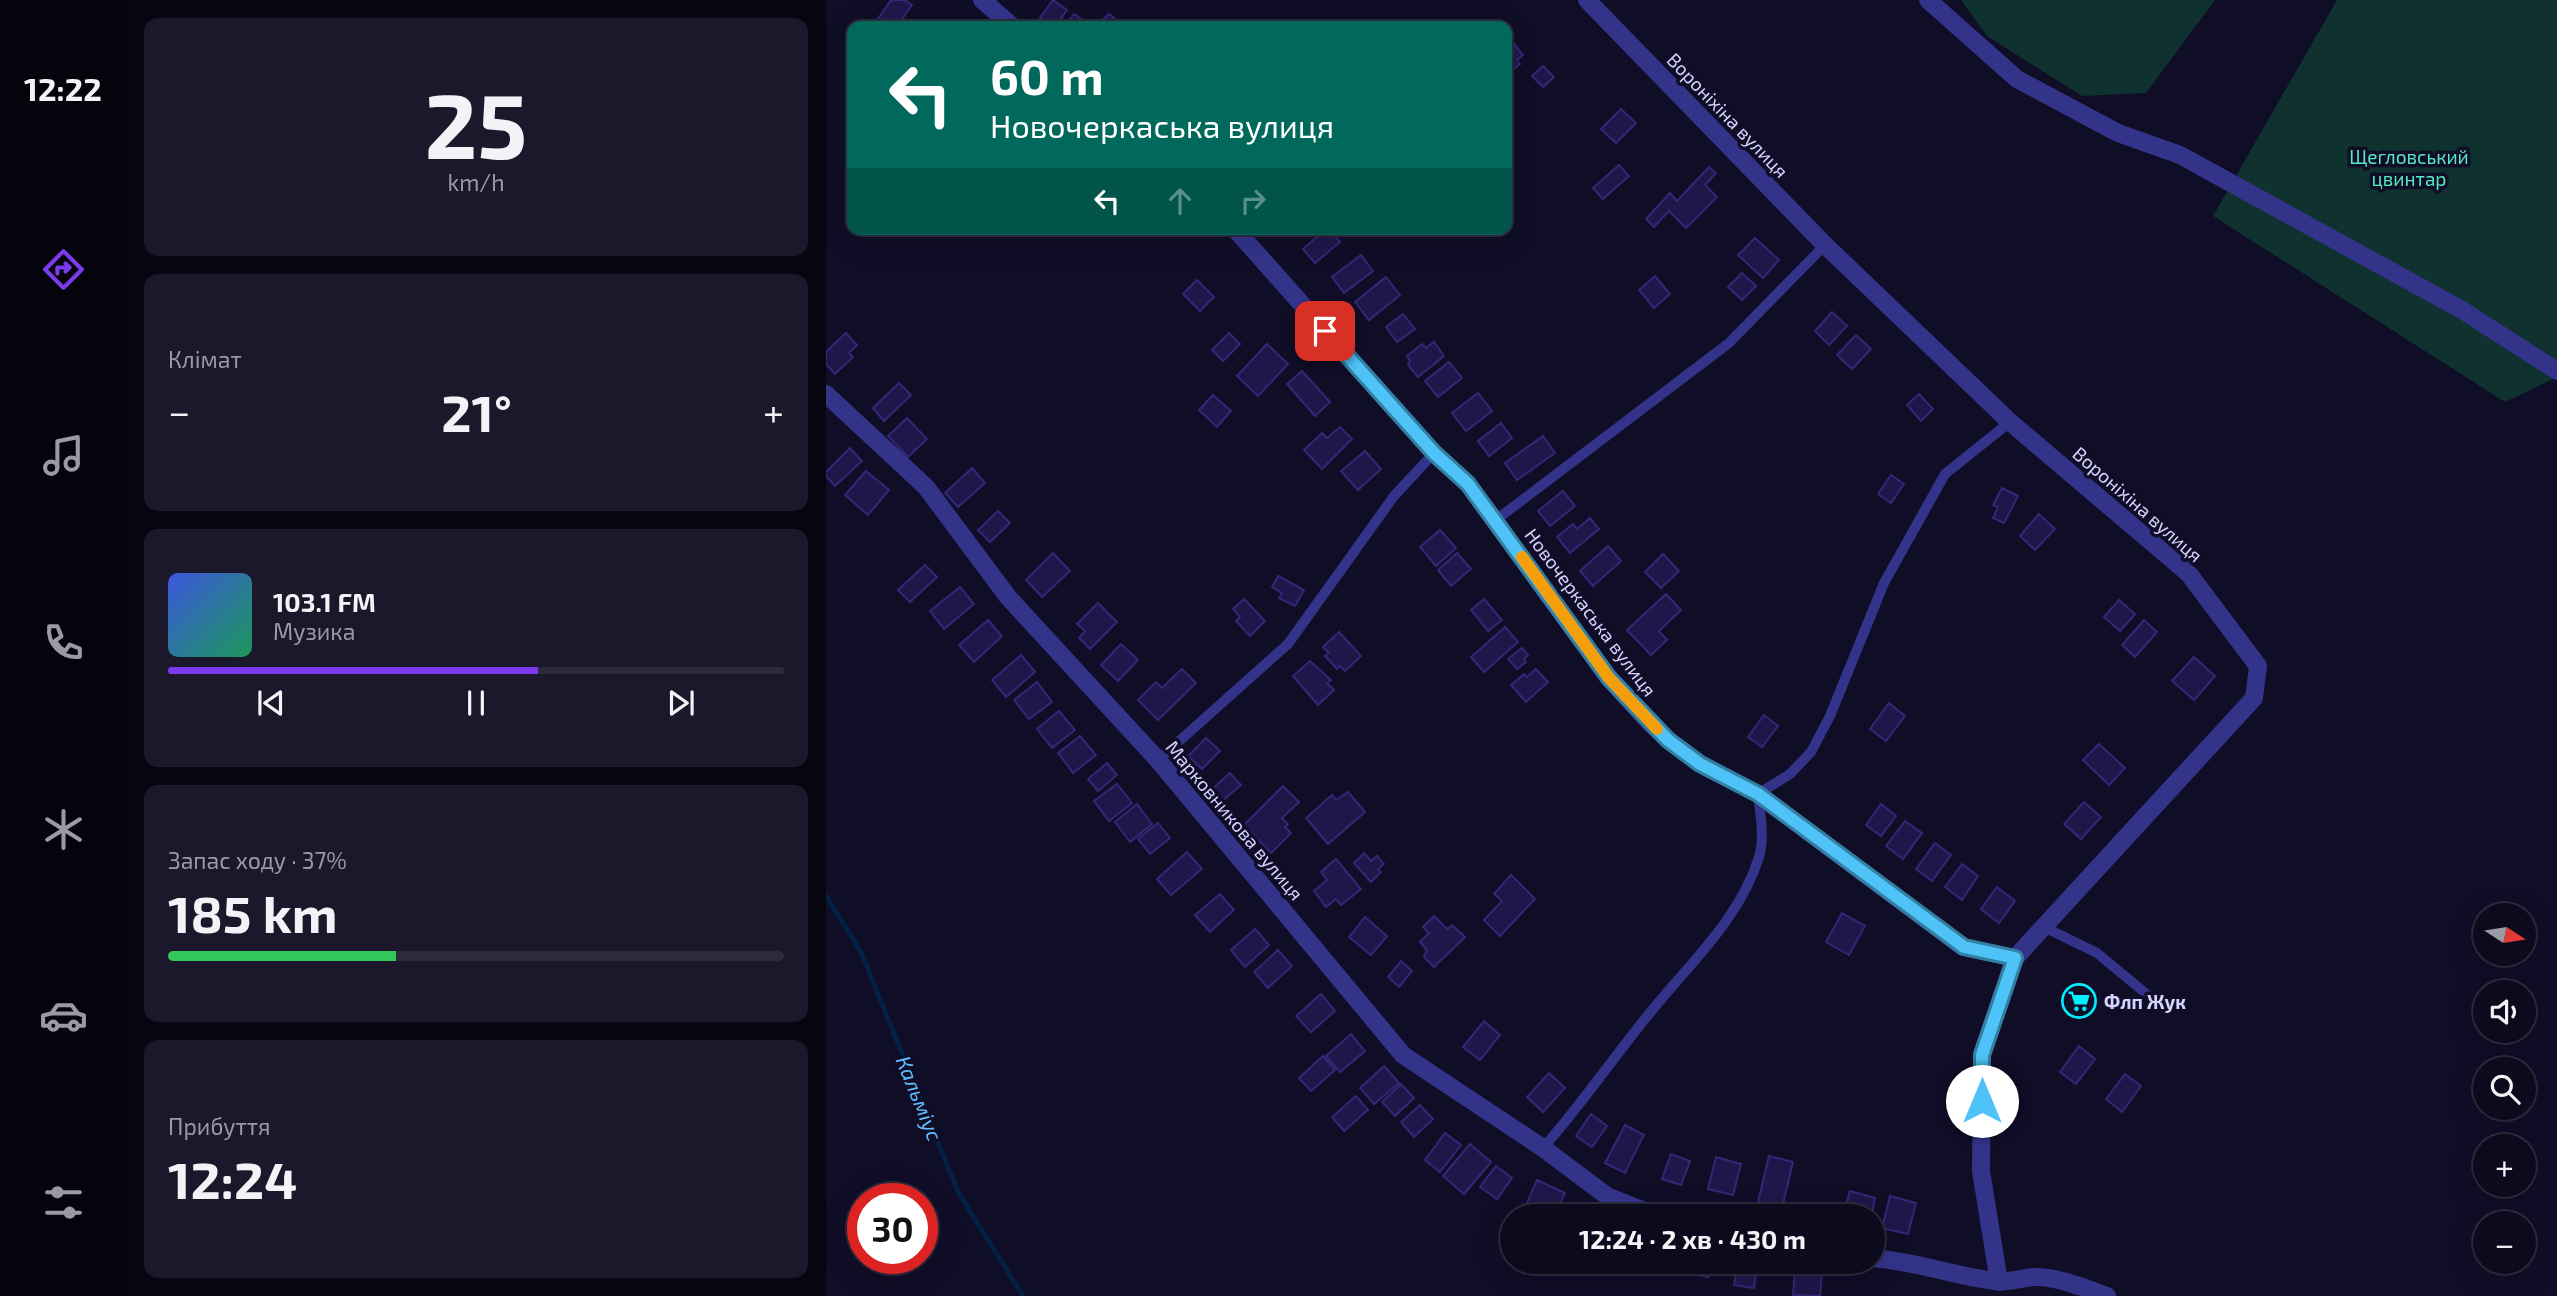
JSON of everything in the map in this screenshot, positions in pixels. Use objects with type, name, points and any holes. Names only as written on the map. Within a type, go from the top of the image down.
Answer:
[{"type":"street","points":[[982,0],[1006,21]]},
{"type":"street","name":"Вороніхіна вулиця","points":[[1587,0],[1825,245],[2011,422],[2189,574],[2258,666],[2254,698],[2015,958],[1982,1055],[1981,1171],[1999,1282]]},
{"type":"street","points":[[1928,0],[2017,79],[2118,133],[2180,155],[2462,310],[2557,371]]},
{"type":"street","name":"Новочеркаська вулиця","points":[[1240,235],[1434,453],[1468,484],[1609,678],[1668,740],[1700,764],[1758,794],[1964,947],[2015,958]]},
{"type":"street","name":"Марковникова вулиця","points":[[826,394],[926,487],[1009,597],[1157,760],[1403,1055],[1543,1148],[1607,1196],[1627,1204]]},
{"type":"street","points":[[1885,1260],[1923,1264],[1948,1273],[1999,1282],[2036,1277],[2073,1284],[2107,1296]]},
{"type":"lane","points":[[1496,520],[1729,343],[1825,245]]},
{"type":"lane","points":[[1543,1148],[1572,1116],[1647,1016],[1731,915],[1748,886],[1762,845],[1758,794],[1790,775],[1811,752],[1830,716],[1885,583],[1945,474],[2011,422]]},
{"type":"lane","points":[[1157,760],[1288,644],[1394,496],[1434,453]]},
{"type":"lane","points":[[2044,926],[2097,953],[2167,1011]]},
{"type":"green space","points":[[1961,0],[2215,0],[2146,93],[2082,96],[1987,36]]},
{"type":"green space","name":"Щегловський цвинтар","points":[[2337,0],[2557,0],[2557,377],[2505,402],[2213,216]]},
{"type":"building","points":[[891,0],[905,0],[912,5],[901,21],[878,19]]},
{"type":"building","points":[[1053,0],[1067,10],[1059,21],[1040,18]]},
{"type":"building","points":[[1074,14],[1084,21],[1069,21]]},
{"type":"building","points":[[1109,14],[1118,21],[1101,21]]},
{"type":"building","points":[[1512,41],[1523,55],[1517,60],[1520,64],[1512,71]]},
{"type":"building","points":[[1543,66],[1554,77],[1543,87],[1532,76]]},
{"type":"building","points":[[1621,109],[1636,123],[1616,143],[1601,129]]},
{"type":"building","points":[[1619,165],[1629,176],[1603,199],[1593,188]]},
{"type":"building","points":[[1709,167],[1716,173],[1705,185],[1717,197],[1686,228],[1669,211],[1654,227],[1646,219],[1670,193],[1677,201]]},
{"type":"building","points":[[1319,235],[1334,235],[1340,242],[1315,263],[1303,249]]},
{"type":"building","points":[[1755,238],[1779,260],[1763,278],[1738,255]]},
{"type":"building","points":[[1361,255],[1373,271],[1344,293],[1332,277]]},
{"type":"building","points":[[1742,273],[1756,286],[1742,300],[1728,287]]},
{"type":"building","points":[[1655,276],[1670,294],[1654,308],[1639,290]]},
{"type":"building","points":[[1386,277],[1400,295],[1369,320],[1355,302]]},
{"type":"building","points":[[1197,280],[1214,297],[1200,311],[1183,294]]},
{"type":"building","points":[[1832,312],[1847,326],[1829,345],[1815,331]]},
{"type":"building","points":[[1403,314],[1415,329],[1397,342],[1386,327]]},
{"type":"building","points":[[846,333],[857,345],[849,353],[853,357],[835,374],[826,364],[826,352]]},
{"type":"building","points":[[1229,333],[1240,344],[1223,361],[1212,350]]},
{"type":"building","points":[[1856,335],[1871,349],[1852,369],[1837,355]]},
{"type":"building","points":[[1434,342],[1444,356],[1418,377],[1408,365],[1410,361],[1407,356],[1422,344],[1426,348]]},
{"type":"building","points":[[1267,344],[1288,364],[1258,396],[1237,376]]},
{"type":"building","points":[[1449,362],[1462,378],[1438,397],[1425,381]]},
{"type":"building","points":[[1302,371],[1330,402],[1315,416],[1287,384]]},
{"type":"building","points":[[899,383],[911,395],[884,421],[873,408]]},
{"type":"building","points":[[1478,393],[1492,411],[1466,431],[1452,413]]},
{"type":"building","points":[[1919,394],[1933,409],[1921,421],[1907,405]]},
{"type":"building","points":[[1213,395],[1231,411],[1217,427],[1199,410]]},
{"type":"building","points":[[907,418],[927,439],[908,457],[888,436]]},
{"type":"building","points":[[1501,423],[1512,438],[1489,456],[1478,441]]},
{"type":"building","points":[[1340,427],[1352,439],[1322,469],[1304,450],[1322,433],[1327,438]]},
{"type":"building","points":[[1543,436],[1555,453],[1517,480],[1505,463]]},
{"type":"building","points":[[850,448],[862,461],[835,486],[826,476],[826,472]]},
{"type":"building","points":[[1365,451],[1381,469],[1358,490],[1341,471]]},
{"type":"building","points":[[972,468],[985,483],[958,507],[945,493]]},
{"type":"building","points":[[866,471],[889,490],[868,515],[845,495]]},
{"type":"building","points":[[1891,475],[1904,484],[1891,503],[1878,494]]},
{"type":"building","points":[[2002,488],[2018,496],[2004,523],[1993,518],[1998,507],[1993,505]]},
{"type":"building","points":[[1563,491],[1575,506],[1550,526],[1538,511]]},
{"type":"building","points":[[998,511],[1010,523],[990,542],[978,530]]},
{"type":"building","points":[[2039,514],[2055,529],[2035,550],[2020,536]]},
{"type":"building","points":[[1590,518],[1599,529],[1570,553],[1557,537],[1573,524],[1577,529]]},
{"type":"building","points":[[1440,530],[1456,548],[1436,566],[1420,547]]},
{"type":"building","points":[[1608,546],[1621,561],[1593,586],[1580,571]]},
{"type":"building","points":[[1053,553],[1070,571],[1042,597],[1026,580]]},
{"type":"building","points":[[1457,553],[1471,569],[1451,586],[1438,570]]},
{"type":"building","points":[[1663,554],[1679,571],[1661,588],[1645,572]]},
{"type":"building","points":[[925,565],[937,577],[910,602],[898,590]]},
{"type":"building","points":[[1278,576],[1304,590],[1295,606],[1279,598],[1282,593],[1272,587]]},
{"type":"building","points":[[960,587],[974,604],[944,629],[930,611]]},
{"type":"building","points":[[1666,594],[1681,610],[1659,631],[1667,640],[1651,655],[1627,630]]},
{"type":"building","points":[[1244,599],[1265,621],[1250,636],[1236,621],[1240,617],[1233,609]]},
{"type":"building","points":[[1484,599],[1502,620],[1488,631],[1471,610]]},
{"type":"building","points":[[2119,600],[2135,614],[2120,631],[2104,617]]},
{"type":"building","points":[[1098,603],[1117,622],[1090,649],[1079,638],[1085,631],[1077,624]]},
{"type":"building","points":[[988,620],[1002,636],[974,662],[959,645]]},
{"type":"building","points":[[2144,620],[2157,632],[2135,657],[2122,645]]},
{"type":"building","points":[[1505,627],[1518,642],[1484,672],[1471,657]]},
{"type":"building","points":[[1339,632],[1361,656],[1345,671],[1340,666],[1337,669],[1325,656],[1329,653],[1323,647]]},
{"type":"building","points":[[1121,644],[1138,660],[1118,681],[1101,665]]},
{"type":"building","points":[[1522,648],[1528,655],[1524,659],[1526,662],[1517,669],[1508,659]]},
{"type":"building","points":[[1021,655],[1035,672],[1006,697],[992,680]]},
{"type":"building","points":[[2194,657],[2215,676],[2194,700],[2172,681]]},
{"type":"building","points":[[1310,661],[1331,680],[1327,683],[1334,690],[1318,705],[1293,676]]},
{"type":"building","points":[[1182,669],[1196,683],[1158,720],[1138,700],[1156,682],[1162,688]]},
{"type":"building","points":[[1536,669],[1548,682],[1526,702],[1511,685],[1524,674],[1527,677]]},
{"type":"building","points":[[1037,682],[1052,702],[1029,719],[1014,700]]},
{"type":"building","points":[[1889,703],[1905,716],[1886,741],[1870,729]]},
{"type":"building","points":[[1059,711],[1075,730],[1052,748],[1037,729]]},
{"type":"building","points":[[1764,715],[1778,726],[1762,747],[1748,737]]},
{"type":"building","points":[[1080,736],[1096,755],[1073,773],[1058,753]]},
{"type":"building","points":[[1206,738],[1220,751],[1202,769],[1188,756]]},
{"type":"building","points":[[2099,744],[2125,768],[2109,785],[2083,760]]},
{"type":"building","points":[[1107,763],[1117,775],[1098,791],[1088,779]]},
{"type":"building","points":[[1230,773],[1241,785],[1221,802],[1211,790]]},
{"type":"building","points":[[1117,784],[1132,803],[1109,821],[1094,801]]},
{"type":"building","points":[[1283,786],[1299,802],[1282,818],[1291,833],[1271,853],[1244,825]]},
{"type":"building","points":[[1348,792],[1365,812],[1328,844],[1306,818],[1332,795],[1336,800]]},
{"type":"building","points":[[2084,802],[2101,817],[2081,839],[2064,824]]},
{"type":"building","points":[[1137,804],[1152,824],[1130,842],[1115,822]]},
{"type":"building","points":[[1881,804],[1896,816],[1881,836],[1866,825]]},
{"type":"building","points":[[1905,821],[1922,833],[1903,859],[1886,846]]},
{"type":"building","points":[[1158,823],[1170,838],[1150,854],[1138,839]]},
{"type":"building","points":[[1935,843],[1951,855],[1932,881],[1916,869]]},
{"type":"building","points":[[1187,852],[1202,869],[1171,895],[1157,879]]},
{"type":"building","points":[[1364,853],[1371,861],[1377,856],[1384,864],[1378,869],[1381,872],[1371,882],[1354,863]]},
{"type":"building","points":[[1336,859],[1361,889],[1341,905],[1336,899],[1326,907],[1314,891],[1327,880],[1321,872]]},
{"type":"building","points":[[1962,864],[1978,876],[1962,900],[1945,887]]},
{"type":"building","points":[[1511,875],[1535,899],[1500,936],[1484,920],[1502,901],[1494,894]]},
{"type":"building","points":[[1997,887],[2015,901],[1999,923],[1981,909]]},
{"type":"building","points":[[1220,894],[1234,910],[1210,932],[1195,915]]},
{"type":"building","points":[[1842,913],[1865,926],[1849,955],[1826,942]]},
{"type":"building","points":[[1434,916],[1447,929],[1452,925],[1465,937],[1434,967],[1424,957],[1427,950],[1420,942],[1429,933],[1423,927]]},
{"type":"building","points":[[1365,917],[1387,936],[1371,955],[1349,937]]},
{"type":"building","points":[[1255,929],[1269,945],[1245,967],[1231,950]]},
{"type":"building","points":[[1278,950],[1292,966],[1268,988],[1254,972]]},
{"type":"building","points":[[1401,961],[1412,971],[1399,987],[1388,977]]},
{"type":"building","points":[[1321,994],[1335,1011],[1311,1032],[1296,1016]]},
{"type":"building","points":[[1484,1021],[1500,1035],[1480,1060],[1463,1047]]},
{"type":"building","points":[[1351,1034],[1365,1051],[1340,1072],[1326,1056]]},
{"type":"building","points":[[2079,1046],[2095,1059],[2076,1084],[2060,1072]]},
{"type":"building","points":[[1323,1056],[1335,1070],[1311,1091],[1299,1078]]},
{"type":"building","points":[[1384,1066],[1399,1083],[1374,1104],[1360,1088]]},
{"type":"building","points":[[1549,1073],[1565,1088],[1543,1112],[1527,1097]]},
{"type":"building","points":[[2125,1074],[2141,1086],[2122,1112],[2106,1099]]},
{"type":"building","points":[[1401,1084],[1414,1098],[1395,1116],[1382,1102]]},
{"type":"building","points":[[1356,1096],[1368,1110],[1344,1131],[1332,1117]]},
{"type":"building","points":[[1420,1105],[1433,1119],[1414,1137],[1401,1122]]},
{"type":"building","points":[[1591,1114],[1607,1126],[1592,1147],[1576,1136]]},
{"type":"building","points":[[1625,1125],[1644,1135],[1625,1173],[1605,1163]]},
{"type":"building","points":[[1445,1133],[1461,1145],[1440,1172],[1425,1160]]},
{"type":"building","points":[[1470,1144],[1491,1162],[1464,1194],[1443,1176]]},
{"type":"building","points":[[1671,1154],[1690,1161],[1681,1185],[1662,1179]]},
{"type":"building","points":[[1769,1156],[1793,1162],[1783,1204],[1758,1202]]},
{"type":"building","points":[[1716,1157],[1741,1164],[1733,1195],[1708,1189]]},
{"type":"building","points":[[1496,1166],[1512,1178],[1497,1199],[1480,1187]]},
{"type":"building","points":[[1537,1180],[1565,1193],[1560,1204],[1526,1204]]},
{"type":"building","points":[[1850,1191],[1875,1198],[1874,1204],[1846,1204]]},
{"type":"building","points":[[1890,1196],[1916,1203],[1908,1234],[1885,1229]]},
{"type":"building","points":[[1736,1274],[1756,1274],[1754,1288],[1734,1285]]},
{"type":"building","points":[[1795,1274],[1822,1274],[1820,1296],[1793,1295]]},
{"type":"waterway","name":"Кальміус","points":[[826,896],[861,952],[958,1192],[1023,1296]]},
{"type":"slow traffic","points":[[1522,557],[1609,678],[1657,729]]},
{"type":"place","name":"Флп Жук","points":[[2079,1001]]},
{"type":"route","points":[[1325,331],[1434,453],[1468,484],[1609,678],[1668,740],[1700,764],[1758,794],[1964,947],[2015,958],[1982,1055],[1982,1101]]}]
